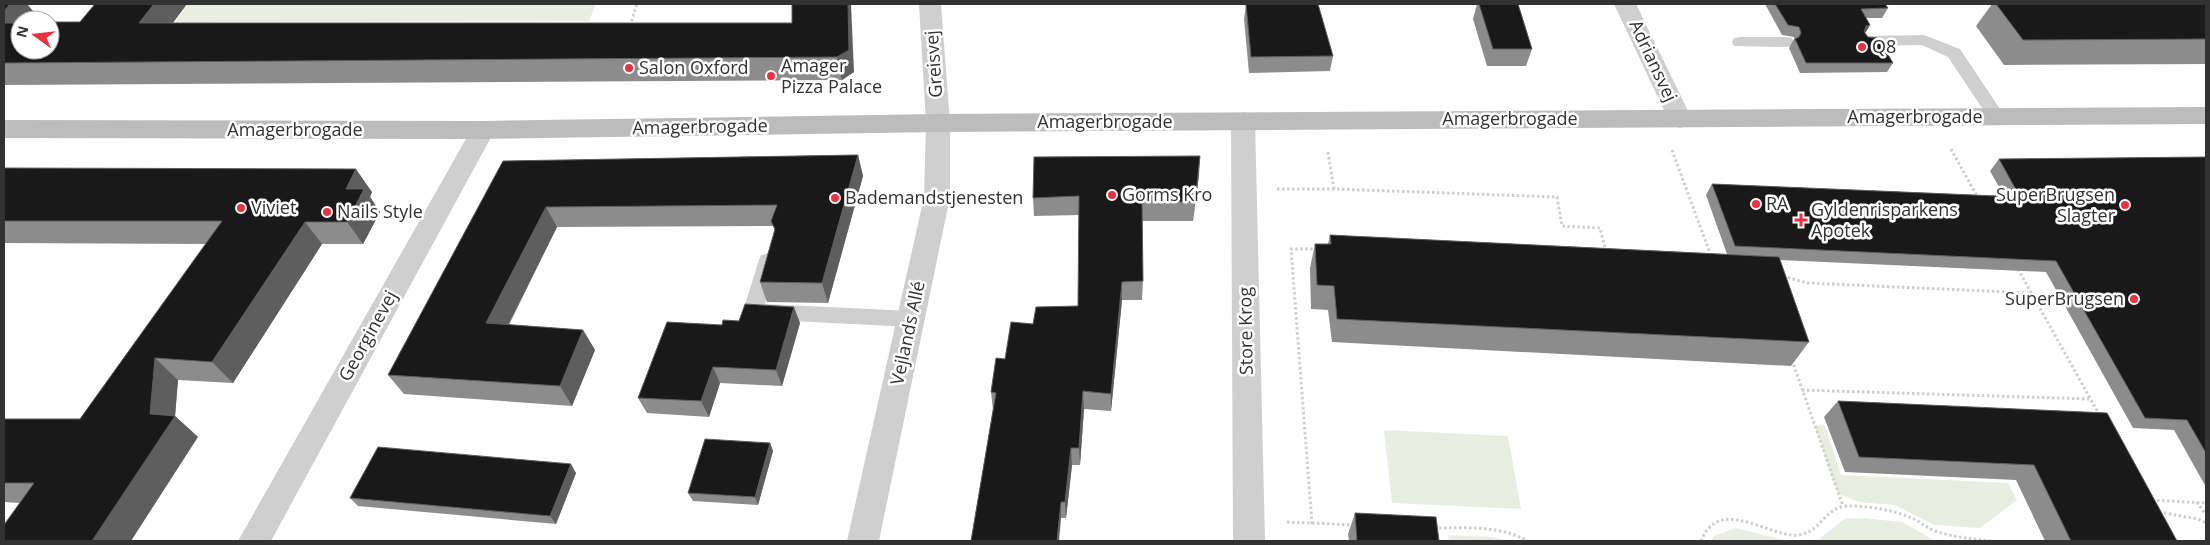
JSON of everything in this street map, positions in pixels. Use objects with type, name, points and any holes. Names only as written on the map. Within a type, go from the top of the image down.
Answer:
[{"type":"street","name":"Greisvej","points":[[930,4],[938,123]]},
{"type":"street","name":"Adriansvej","points":[[1625,4],[1670,119]]},
{"type":"street","name":"Amagerbrogade","points":[[4,129],[482,130],[938,123],[2206,115]]},
{"type":"street","name":"Store Krog","points":[[1242,121],[1249,530]]},
{"type":"street","name":"Vejlands Allé","points":[[864,541],[937,197],[938,123]]},
{"type":"street","name":"Georginevej","points":[[254,541],[482,130]]},
{"type":"lane","points":[[1868,41],[1924,40],[1954,53],[1996,116]]},
{"type":"lane","points":[[1740,42],[1786,42]]},
{"type":"lane","points":[[771,249],[753,311],[911,319]]},
{"type":"path","points":[[629,31],[637,4]]},
{"type":"path","points":[[1933,117],[1980,200]]},
{"type":"path","points":[[1670,119],[1713,262]]},
{"type":"path","points":[[1323,120],[1334,188]]},
{"type":"path","points":[[1244,188],[1334,188],[1557,197],[1562,226],[1600,228],[1607,255]]},
{"type":"path","points":[[1312,524],[1291,248],[1320,250]]},
{"type":"path","points":[[2017,267],[2104,424]]},
{"type":"path","points":[[1777,275],[1807,283],[2031,292]]},
{"type":"path","points":[[1790,354],[1843,506]]},
{"type":"path","points":[[1802,390],[2090,399]]},
{"type":"path","points":[[2150,505],[2146,500],[2206,502]]},
{"type":"path","points":[[2197,502],[2206,515]]},
{"type":"path","points":[[1701,541],[1704,533],[1714,524],[1730,519],[1747,521],[1782,534],[1803,535],[1818,528],[1827,513],[1843,506],[1893,512],[1912,518],[1936,532],[1990,541]]},
{"type":"path","points":[[2157,519],[2153,511],[2198,519],[2206,523]]},
{"type":"path","points":[[1249,530],[1312,524],[1362,526]]},
{"type":"path","points":[[1431,528],[1501,530],[1520,536],[1528,541]]},
{"type":"green space","points":[[188,4],[596,4],[589,21],[175,22]]},
{"type":"green space","points":[[1825,425],[1841,475],[2008,483],[2017,500],[1980,528],[1935,525],[1894,505],[1859,502],[1838,494],[1815,426]]},
{"type":"green space","points":[[1384,430],[1508,436],[1521,509],[1392,503]]},
{"type":"green space","points":[[1862,518],[1902,522],[1935,541],[1817,541],[1844,519]]},
{"type":"green space","points":[[1736,528],[1788,541],[1711,541],[1714,536]]},
{"type":"green space","points":[[1448,535],[1492,537],[1510,541],[1449,541]]},
{"type":"building","points":[[4,4],[10,4],[4,11]]},
{"type":"building","points":[[95,4],[154,4],[139,23],[792,23],[792,4],[848,4],[849,50],[837,57],[4,63],[4,23],[10,23],[10,60],[60,60],[60,22],[80,22]]},
{"type":"building","points":[[1246,4],[1318,4],[1333,56],[1251,57]]},
{"type":"building","points":[[1479,4],[1518,4],[1532,49],[1493,49]]},
{"type":"building","points":[[1775,4],[1885,4],[1888,8],[1861,9],[1870,25],[1866,26],[1864,32],[1868,37],[1878,38],[1893,63],[1806,63],[1795,39],[1801,33],[1799,27],[1788,25]]},
{"type":"building","points":[[1996,4],[2206,4],[2206,39],[2023,40]]},
{"type":"building","points":[[858,155],[822,283],[760,282],[775,229],[771,221],[777,205],[546,207],[486,323],[583,330],[560,386],[388,375],[503,161]]},
{"type":"building","points":[[1200,156],[1195,202],[1142,202],[1143,281],[1122,282],[1111,394],[1083,391],[1079,448],[1071,448],[1065,502],[1061,502],[1057,541],[971,541],[996,393],[991,392],[996,358],[1005,359],[1011,322],[1033,324],[1036,307],[1078,306],[1079,196],[1033,198],[1034,157]]},
{"type":"building","name":"SuperBrugsen","points":[[2206,157],[2206,453],[2187,420],[2145,418],[2056,261],[1735,246],[1712,184],[2020,197],[1999,159]]},
{"type":"building","points":[[4,168],[356,169],[346,189],[364,189],[347,222],[305,222],[212,362],[155,358],[150,414],[175,416],[92,541],[4,541],[4,525],[34,483],[4,483],[4,419],[80,419],[222,221],[4,221]]},
{"type":"building","points":[[1330,235],[1779,257],[1809,342],[1337,319],[1334,286],[1317,285],[1315,244],[1331,244]]},
{"type":"building","points":[[745,304],[794,307],[776,370],[713,367],[701,401],[638,398],[667,322],[722,325],[723,320],[739,321]]},
{"type":"building","points":[[1838,401],[2107,413],[2177,541],[2071,541],[2034,465],[1859,457]]},
{"type":"building","points":[[705,439],[770,443],[755,497],[688,493]]},
{"type":"building","points":[[378,447],[571,464],[550,516],[350,498]]},
{"type":"building","points":[[1355,513],[1436,517],[1439,541],[1357,541]]},
{"type":"place","name":"Q8","points":[[1862,47]]},
{"type":"place","name":"Salon Oxford","points":[[629,68]]},
{"type":"place","name":"Amager Pizza Palace","points":[[771,76]]},
{"type":"place","name":"Gorms Kro","points":[[1112,195]]},
{"type":"place","name":"Bademandstjenesten","points":[[835,198]]},
{"type":"place","name":"RA","points":[[1756,204]]},
{"type":"place","name":"SuperBrugsen Slagter","points":[[2125,205]]},
{"type":"place","name":"Viviet","points":[[241,208]]},
{"type":"place","name":"Nails Style","points":[[327,212]]},
{"type":"place","name":"Gyldenrisparkens Apotek","points":[[1801,220]]},
{"type":"place","name":"SuperBrugsen","points":[[2134,299]]}]
